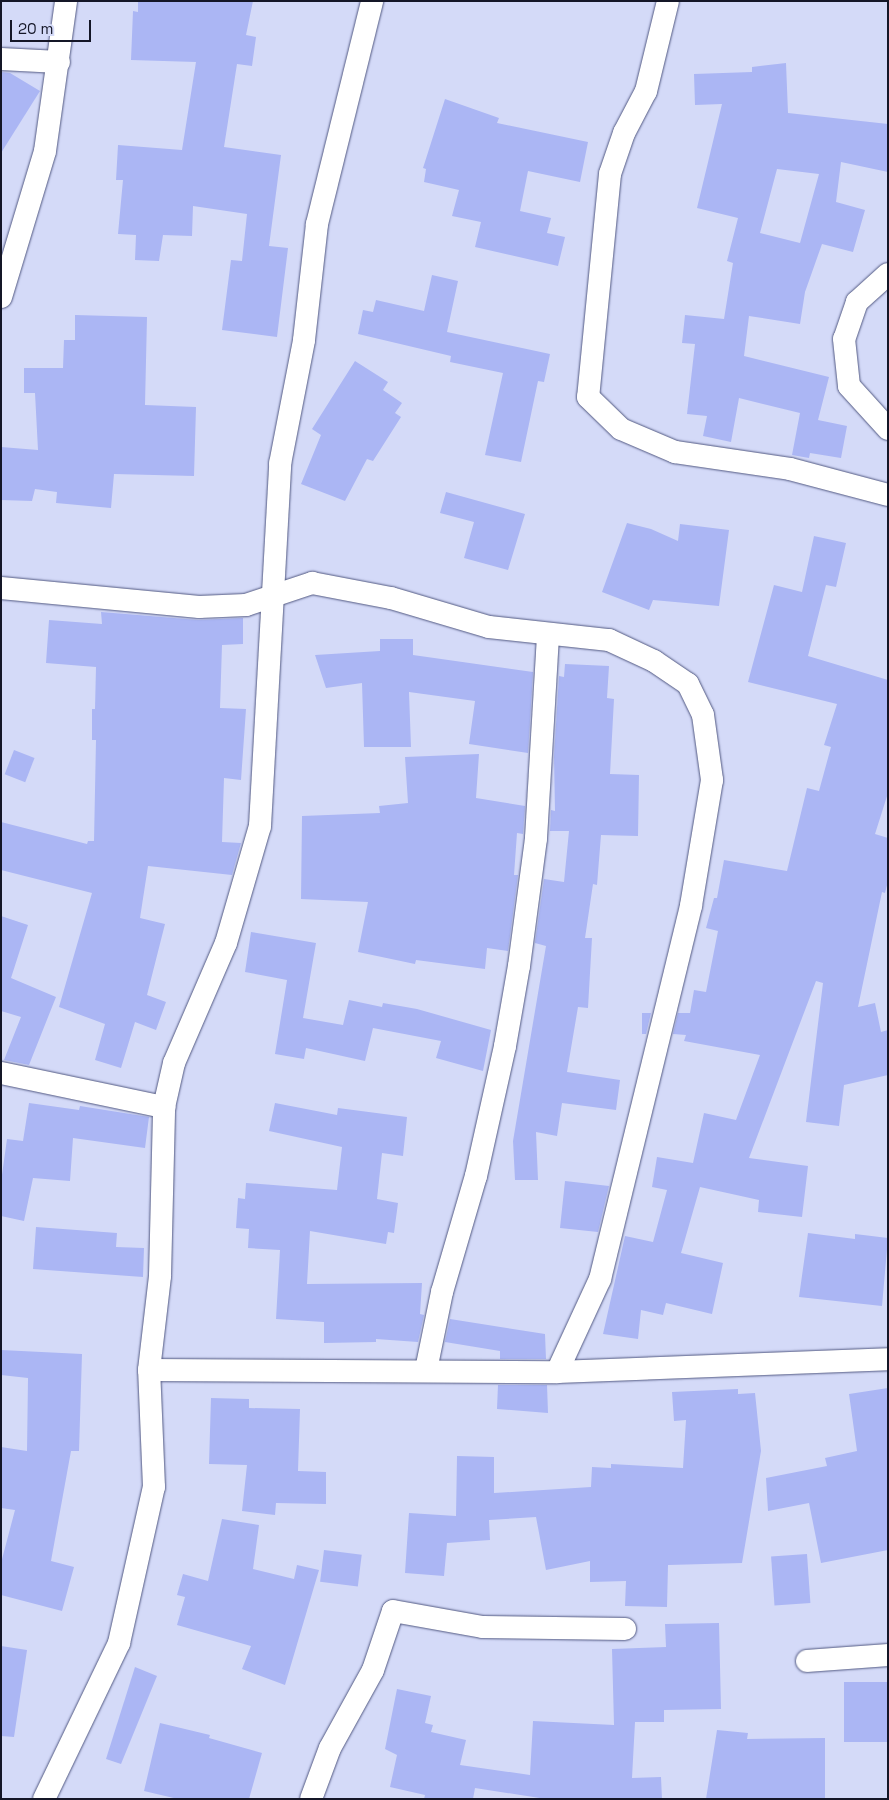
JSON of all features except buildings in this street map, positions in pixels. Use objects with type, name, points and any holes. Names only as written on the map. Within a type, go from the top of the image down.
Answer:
[{"type":"street","points":[[1,297],[45,151],[59,62],[66,1]]},
{"type":"street","points":[[44,1799],[119,1642],[154,1487],[149,1370],[160,1276],[164,1107],[174,1063],[226,943],[260,826],[268,648],[275,598],[280,464],[304,340],[317,224],[372,1]]},
{"type":"street","points":[[668,1],[646,91],[624,134],[610,174],[588,397],[621,429],[675,452],[790,469],[888,495]]},
{"type":"street","points":[[1,59],[59,62]]},
{"type":"street","points":[[888,274],[857,302],[844,339],[849,386],[888,429]]},
{"type":"street","points":[[1,588],[198,606],[246,605],[275,598],[312,583],[391,598],[489,627],[609,640],[654,661],[688,684],[703,715],[712,780],[691,906],[626,1180],[600,1279],[557,1372]]},
{"type":"street","points":[[426,1370],[442,1292],[476,1176],[506,1046],[536,838],[548,634]]},
{"type":"street","points":[[1,1073],[164,1107]]},
{"type":"street","points":[[149,1370],[557,1372],[888,1358]]},
{"type":"street","points":[[311,1799],[330,1748],[374,1670],[393,1610],[484,1627],[625,1629]]},
{"type":"street","points":[[807,1661],[888,1655]]}]
